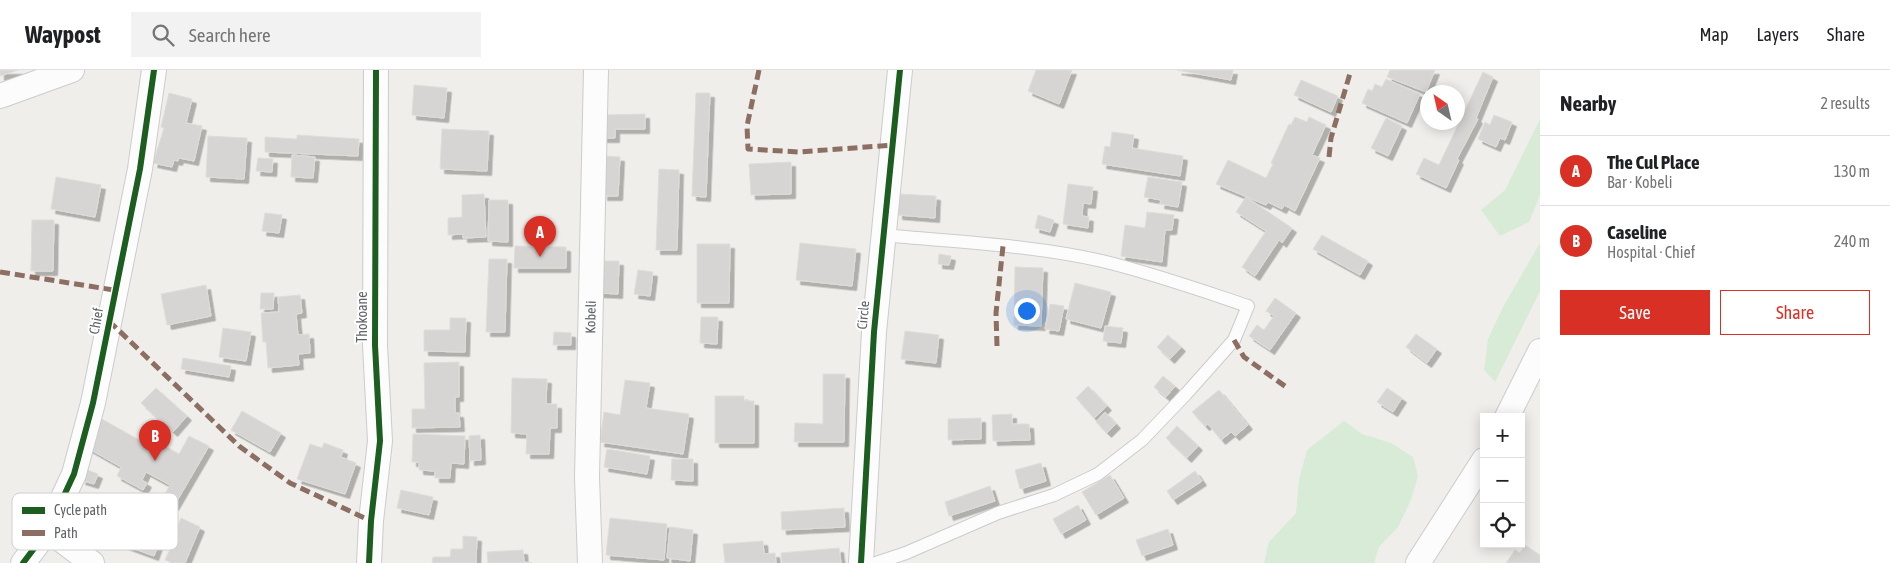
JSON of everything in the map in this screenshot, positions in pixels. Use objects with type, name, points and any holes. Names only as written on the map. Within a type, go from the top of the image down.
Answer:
[{"type":"street","points":[[0,96],[72,70]]},
{"type":"street","name":"Chief","points":[[65,493],[74,474],[93,403],[140,169],[154,70]]},
{"type":"street","name":"Thokoane","points":[[369,563],[371,521],[380,441],[375,345],[376,70]]},
{"type":"street","name":"Kobeli","points":[[590,563],[587,477],[596,70]]},
{"type":"street","name":"Circle","points":[[861,563],[874,332],[900,70]]},
{"type":"street","points":[[1509,413],[1540,351]]},
{"type":"street","points":[[1418,563],[1480,466]]},
{"type":"street","name":"Chief","points":[[24,563],[33,550]]},
{"type":"street","points":[[75,550],[92,563]]},
{"type":"lane","points":[[876,563],[906,553],[998,513],[1054,495],[1098,474],[1142,440],[1234,340],[1248,306],[1154,275],[1101,261],[1003,246],[883,235]]},
{"type":"green space","points":[[1540,119],[1540,195],[1529,222],[1500,236],[1481,210],[1505,190]]},
{"type":"green space","points":[[1540,243],[1540,291],[1495,382],[1484,370],[1488,339],[1503,307]]},
{"type":"green space","points":[[1344,421],[1362,434],[1391,443],[1413,457],[1418,476],[1411,500],[1398,527],[1379,547],[1374,563],[1264,563],[1269,542],[1296,513],[1299,480],[1307,450]]},
{"type":"building","points":[[0,70],[18,70],[0,76]]},
{"type":"building","points":[[1036,70],[1072,70],[1059,104],[1028,91]]},
{"type":"building","points":[[1177,70],[1233,70],[1231,80]]},
{"type":"building","points":[[1390,70],[1435,70],[1429,85],[1420,85],[1420,90],[1387,77]]},
{"type":"building","points":[[1483,72],[1493,77],[1476,118],[1478,119],[1457,159],[1459,160],[1446,188],[1416,174],[1424,158],[1439,165],[1456,130],[1465,130],[1465,110]]},
{"type":"building","points":[[1386,79],[1420,94],[1407,123],[1362,103],[1368,89],[1372,91],[1375,84],[1382,87]]},
{"type":"building","points":[[1301,80],[1338,96],[1331,112],[1294,95]]},
{"type":"building","points":[[414,85],[447,88],[444,118],[412,115]]},
{"type":"building","points":[[169,93],[192,99],[186,123],[202,126],[194,161],[179,158],[178,161],[174,160],[172,167],[153,163],[164,128],[161,127]]},
{"type":"building","points":[[696,93],[710,93],[706,197],[692,196]]},
{"type":"building","points":[[645,114],[645,129],[615,129],[615,138],[602,138],[603,115]]},
{"type":"building","points":[[1494,115],[1512,122],[1505,140],[1500,138],[1496,147],[1478,139],[1485,122],[1490,125]]},
{"type":"building","points":[[1295,117],[1307,122],[1309,117],[1326,125],[1312,155],[1320,158],[1295,211],[1284,205],[1282,209],[1268,202],[1266,205],[1216,184],[1228,160],[1266,178],[1289,124],[1291,125]]},
{"type":"building","points":[[1386,118],[1402,126],[1388,156],[1371,148]]},
{"type":"building","points":[[442,129],[489,131],[487,171],[440,169]]},
{"type":"building","points":[[1112,132],[1134,135],[1132,148],[1183,156],[1180,176],[1102,164],[1105,146],[1110,147]]},
{"type":"building","points":[[297,135],[359,139],[358,156],[265,152],[265,137],[297,139]]},
{"type":"building","points":[[208,136],[247,138],[244,179],[206,177]]},
{"type":"building","points":[[292,155],[315,157],[313,178],[291,177]]},
{"type":"building","points":[[605,156],[620,157],[618,196],[603,196]]},
{"type":"building","points":[[258,158],[273,159],[272,172],[256,171]]},
{"type":"building","points":[[791,162],[791,194],[751,195],[749,164]]},
{"type":"building","points":[[659,169],[679,170],[677,250],[656,250]]},
{"type":"building","points":[[56,177],[101,185],[95,217],[51,209]]},
{"type":"building","points":[[1148,177],[1182,182],[1178,207],[1160,204],[1161,200],[1144,197]]},
{"type":"building","points":[[1068,184],[1093,187],[1091,204],[1083,203],[1082,216],[1089,217],[1088,228],[1063,224]]},
{"type":"building","points":[[484,194],[486,237],[463,238],[463,234],[448,235],[448,218],[462,217],[462,195]]},
{"type":"building","points":[[899,194],[936,196],[935,218],[898,215]]},
{"type":"building","points":[[1246,197],[1292,228],[1282,243],[1279,240],[1255,276],[1242,267],[1266,231],[1236,212]]},
{"type":"building","points":[[489,200],[508,200],[508,242],[488,241]]},
{"type":"building","points":[[1147,212],[1174,215],[1172,230],[1165,230],[1162,262],[1121,256],[1125,225],[1145,228]]},
{"type":"building","points":[[265,213],[282,215],[279,233],[262,231]]},
{"type":"building","points":[[1038,215],[1054,220],[1050,232],[1035,228]]},
{"type":"building","points":[[32,220],[54,220],[53,271],[31,271]]},
{"type":"building","points":[[1322,235],[1368,261],[1360,275],[1313,249]]},
{"type":"building","points":[[800,243],[856,249],[852,286],[796,280]]},
{"type":"building","points":[[697,244],[730,244],[729,303],[697,303]]},
{"type":"building","points":[[515,246],[566,247],[566,268],[514,268]]},
{"type":"building","points":[[939,254],[951,256],[949,265],[938,264]]},
{"type":"building","points":[[489,259],[507,259],[505,332],[486,332]]},
{"type":"building","points":[[600,261],[619,261],[618,294],[599,293]]},
{"type":"building","points":[[1015,267],[1043,268],[1041,326],[1014,325]]},
{"type":"building","points":[[638,270],[653,272],[650,296],[634,294]]},
{"type":"building","points":[[1075,283],[1111,292],[1101,328],[1066,319]]},
{"type":"building","points":[[206,285],[211,316],[167,325],[161,294]]},
{"type":"building","points":[[261,293],[274,293],[273,309],[260,309]]},
{"type":"building","points":[[300,295],[302,313],[296,314],[298,335],[309,334],[310,353],[298,354],[299,365],[268,368],[266,342],[263,342],[261,313],[279,312],[278,297]]},
{"type":"building","points":[[1275,298],[1296,313],[1270,350],[1249,336],[1257,325],[1264,330],[1274,316],[1266,311]]},
{"type":"building","points":[[1050,304],[1064,306],[1059,331],[1045,329]]},
{"type":"building","points":[[701,317],[718,317],[717,344],[700,343]]},
{"type":"building","points":[[450,318],[466,318],[465,352],[424,351],[424,330],[450,330]]},
{"type":"building","points":[[1105,326],[1123,328],[1121,343],[1103,341]]},
{"type":"building","points":[[223,328],[251,332],[246,361],[219,357]]},
{"type":"building","points":[[905,331],[939,335],[936,363],[901,359]]},
{"type":"building","points":[[554,332],[571,333],[571,345],[553,345]]},
{"type":"building","points":[[1416,334],[1437,349],[1427,363],[1406,347]]},
{"type":"building","points":[[1168,335],[1181,347],[1170,359],[1157,347]]},
{"type":"building","points":[[183,358],[231,366],[229,377],[181,369]]},
{"type":"building","points":[[459,362],[459,397],[455,397],[455,413],[459,413],[460,427],[412,428],[412,409],[425,409],[424,363]]},
{"type":"building","points":[[823,374],[845,374],[844,442],[794,442],[795,423],[823,424]]},
{"type":"building","points":[[1163,376],[1175,386],[1166,397],[1154,387]]},
{"type":"building","points":[[512,378],[547,379],[546,404],[557,404],[557,428],[550,428],[549,454],[526,454],[527,434],[511,433]]},
{"type":"building","points":[[625,380],[650,383],[646,408],[689,414],[683,454],[600,442],[604,412],[620,415]]},
{"type":"building","points":[[1088,386],[1107,406],[1094,418],[1076,398]]},
{"type":"building","points":[[156,388],[187,416],[173,432],[141,403]]},
{"type":"building","points":[[1387,388],[1402,398],[1393,412],[1377,402]]},
{"type":"building","points":[[1219,390],[1248,425],[1235,436],[1231,432],[1221,440],[1208,424],[1205,426],[1192,412]]},
{"type":"building","points":[[715,396],[744,396],[744,401],[754,401],[754,443],[715,443]]},
{"type":"building","points":[[242,411],[281,433],[270,452],[231,430]]},
{"type":"building","points":[[1105,412],[1116,424],[1107,433],[1096,422]]},
{"type":"building","points":[[1012,414],[1012,424],[1029,424],[1030,440],[993,441],[992,415]]},
{"type":"building","points":[[100,418],[157,450],[160,443],[179,454],[189,436],[209,446],[178,499],[178,493],[165,493],[170,485],[146,472],[142,480],[147,483],[143,490],[117,476],[121,467],[84,446]]},
{"type":"building","points":[[981,418],[981,439],[948,440],[948,419]]},
{"type":"building","points":[[1177,426],[1198,446],[1187,458],[1166,438]]},
{"type":"building","points":[[413,434],[465,436],[464,464],[451,463],[450,478],[435,478],[435,471],[419,470],[419,462],[412,462]]},
{"type":"building","points":[[480,435],[481,460],[470,461],[469,436]]},
{"type":"building","points":[[324,443],[343,450],[341,457],[356,463],[345,494],[297,479],[310,444],[322,448]]},
{"type":"building","points":[[607,449],[650,456],[647,474],[604,467]]},
{"type":"building","points":[[672,459],[693,459],[693,481],[671,480]]},
{"type":"building","points":[[1041,463],[1046,481],[1020,489],[1015,470]]},
{"type":"building","points":[[85,469],[98,474],[94,484],[81,480]]},
{"type":"building","points":[[1195,471],[1202,481],[1173,500],[1167,491]]},
{"type":"building","points":[[1110,475],[1124,498],[1096,515],[1082,492]]},
{"type":"building","points":[[990,486],[995,501],[949,516],[945,502]]},
{"type":"building","points":[[401,490],[433,497],[429,515],[397,508]]},
{"type":"building","points":[[1078,505],[1086,520],[1061,534],[1053,519]]},
{"type":"building","points":[[844,508],[845,527],[782,530],[781,512]]},
{"type":"building","points":[[181,518],[200,527],[185,563],[173,563],[165,560],[170,550],[178,550],[178,525]]},
{"type":"building","points":[[610,518],[667,524],[664,560],[606,555]]},
{"type":"building","points":[[670,527],[693,530],[690,561],[667,558]]},
{"type":"building","points":[[1168,529],[1173,545],[1142,556],[1136,540]]},
{"type":"building","points":[[463,536],[477,537],[476,563],[432,563],[433,557],[450,557],[451,549],[463,549]]},
{"type":"building","points":[[763,541],[764,554],[775,553],[776,563],[725,563],[723,544]]},
{"type":"building","points":[[1525,545],[1540,555],[1540,563],[1506,563],[1515,550],[1520,553],[1525,548]]},
{"type":"building","points":[[839,548],[841,563],[782,563],[781,553]]},
{"type":"building","points":[[138,550],[156,550],[154,556]]},
{"type":"building","points":[[523,550],[524,562],[532,563],[488,563],[487,552]]},
{"type":"marked path","points":[[759,70],[747,126],[748,149],[799,152],[893,145]]},
{"type":"marked path","points":[[1329,157],[1331,138],[1351,70]]},
{"type":"marked path","points":[[997,346],[996,313],[1003,246]]},
{"type":"marked path","points":[[0,272],[114,290]]},
{"type":"marked path","points":[[109,321],[239,446],[290,483],[371,521]]},
{"type":"marked path","points":[[1234,340],[1244,357],[1289,389]]},
{"type":"cycle path","points":[[65,493],[74,474],[93,403],[140,169],[154,70]]},
{"type":"cycle path","points":[[369,563],[371,521],[380,441],[375,345],[376,70]]},
{"type":"cycle path","points":[[861,563],[874,332],[900,70]]},
{"type":"cycle path","points":[[23,563],[33,550]]},
{"type":"place","name":"The Cul Place","points":[[540,257]]},
{"type":"place","name":"Caseline","points":[[155,461]]}]
